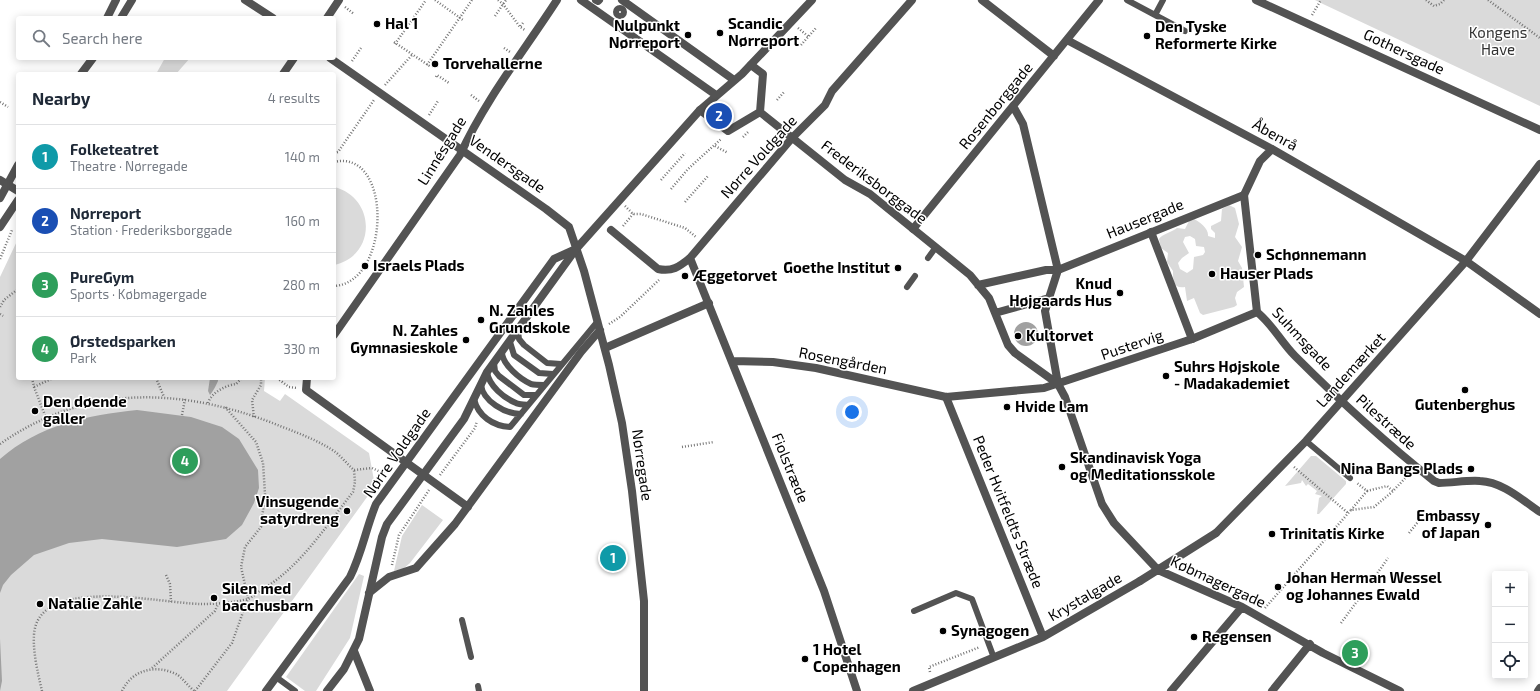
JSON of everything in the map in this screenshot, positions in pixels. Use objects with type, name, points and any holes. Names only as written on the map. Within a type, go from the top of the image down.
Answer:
[{"type":"street","points":[[108,16],[116,0]]},
{"type":"street","points":[[122,16],[132,0]]},
{"type":"street","points":[[245,0],[270,16]]},
{"type":"street","points":[[329,16],[339,0]]},
{"type":"street","name":"Linnésgade","points":[[336,332],[462,150],[468,135],[486,106],[557,0]]},
{"type":"street","points":[[581,0],[716,95]]},
{"type":"street","points":[[622,0],[734,80]]},
{"type":"street","name":"Nørre Voldgade","points":[[327,691],[354,651],[362,627],[386,524],[464,419],[487,372],[576,249],[700,110],[751,65],[812,0]]},
{"type":"street","name":"Nørre Voldgade","points":[[668,271],[680,267],[690,258],[792,138],[825,105],[832,91],[912,0]]},
{"type":"street","points":[[982,0],[1054,56]]},
{"type":"street","name":"Rosenborggade","points":[[913,229],[1099,0]]},
{"type":"street","name":"Gothersgade","points":[[1256,0],[1540,130]]},
{"type":"street","name":"Åbenrå","points":[[1067,40],[1272,149],[1466,261],[1540,314]]},
{"type":"street","points":[[82,72],[87,60]]},
{"type":"street","points":[[82,72],[92,60]]},
{"type":"street","points":[[284,72],[293,60]]},
{"type":"street","name":"Vendersgade","points":[[333,60],[566,224],[576,249]]},
{"type":"street","points":[[700,110],[728,131],[760,112],[763,74],[751,65]]},
{"type":"street","points":[[1013,106],[1023,124],[1058,270],[1045,311],[1058,384]]},
{"type":"street","name":"Frederiksborggade","points":[[760,112],[845,180],[870,194],[970,275],[978,285]]},
{"type":"street","points":[[1151,232],[1192,339],[1257,312],[1244,195],[1260,161],[1272,149]]},
{"type":"street","name":"Landemærket","points":[[1158,570],[1216,533],[1306,442],[1343,402],[1466,261],[1540,164]]},
{"type":"street","points":[[0,198],[4,182],[16,167]]},
{"type":"street","points":[[4,182],[16,190]]},
{"type":"street","name":"Hausergade","points":[[1058,270],[1244,195]]},
{"type":"street","points":[[0,227],[16,204]]},
{"type":"street","points":[[611,230],[658,269],[668,271]]},
{"type":"street","name":"Nørre Voldgade","points":[[266,691],[350,577],[359,558],[369,522],[376,504],[554,259],[576,249]]},
{"type":"street","name":"Nørregade","points":[[576,249],[598,321],[622,423],[640,557],[644,601],[644,691]]},
{"type":"street","name":"Fiolstræde","points":[[690,258],[733,361],[824,591],[857,691]]},
{"type":"street","points":[[1058,270],[1046,270],[978,285],[988,298],[1008,345],[1015,353],[1058,384]]},
{"type":"street","points":[[995,313],[1049,298]]},
{"type":"street","points":[[605,348],[709,303]]},
{"type":"street","name":"Suhmsgade","points":[[1257,312],[1267,320],[1293,355],[1343,402]]},
{"type":"street","points":[[369,593],[389,577],[416,568],[468,507],[582,352],[600,330]]},
{"type":"street","name":"Pustervig","points":[[1058,384],[1192,339]]},
{"type":"street","name":"Rosengården","points":[[733,361],[773,362],[816,368],[946,398]]},
{"type":"street","points":[[306,384],[423,476],[468,507]]},
{"type":"street","points":[[946,398],[1044,388],[1058,384]]},
{"type":"street","name":"Købmagergade","points":[[1058,384],[1102,504],[1114,523],[1158,570],[1242,607],[1310,644],[1323,653],[1400,691]]},
{"type":"street","name":"Peder Hvitfeldts Stræde","points":[[946,398],[1043,638]]},
{"type":"street","name":"Pilestræde","points":[[1343,402],[1434,481],[1439,483],[1479,480],[1500,485],[1540,512]]},
{"type":"street","name":"Krystalgade","points":[[913,691],[1043,638],[1158,570]]},
{"type":"street","points":[[1171,691],[1242,607]]},
{"type":"street","points":[[1272,691],[1310,644]]},
{"type":"street","points":[[354,651],[370,691]]},
{"type":"lane","points":[[1127,0],[1185,32]]},
{"type":"lane","points":[[1155,15],[1163,0]]},
{"type":"lane","points":[[928,258],[936,247]]},
{"type":"lane","points":[[907,287],[915,276]]},
{"type":"lane","points":[[474,399],[480,413],[498,427],[510,427],[560,364],[598,321]]},
{"type":"lane","points":[[518,331],[522,344],[547,363],[560,364]]},
{"type":"lane","points":[[510,342],[514,355],[539,373],[553,374]]},
{"type":"lane","points":[[502,353],[502,360],[506,366],[532,384],[544,385]]},
{"type":"lane","points":[[494,363],[495,371],[499,376],[524,394],[536,395]]},
{"type":"lane","points":[[487,372],[488,380],[492,386],[517,404],[528,405]]},
{"type":"lane","points":[[481,385],[485,396],[509,414],[521,414]]},
{"type":"lane","points":[[1306,442],[1350,478]]},
{"type":"lane","points":[[914,611],[956,594],[972,599],[994,658]]},
{"type":"lane","points":[[462,620],[471,657]]},
{"type":"lane","points":[[276,676],[295,691]]},
{"type":"path","points":[[426,0],[395,43],[430,67]]},
{"type":"path","points":[[435,0],[463,20]]},
{"type":"path","points":[[427,65],[472,0]]},
{"type":"path","points":[[498,0],[503,4],[520,27]]},
{"type":"path","points":[[495,16],[506,0]]},
{"type":"path","points":[[1308,24],[1321,0]]},
{"type":"path","points":[[1426,0],[1434,6],[1440,4],[1444,0]]},
{"type":"path","points":[[1488,0],[1540,38]]},
{"type":"path","points":[[798,27],[808,37]]},
{"type":"path","points":[[801,45],[816,28]]},
{"type":"path","points":[[349,65],[361,48]]},
{"type":"path","points":[[382,88],[412,55]]},
{"type":"path","points":[[436,77],[437,75],[449,83]]},
{"type":"path","points":[[777,100],[785,91]]},
{"type":"path","points":[[336,152],[338,152],[376,97]]},
{"type":"path","points":[[426,118],[438,101]]},
{"type":"path","points":[[0,102],[8,107]]},
{"type":"path","points":[[671,189],[688,169],[715,146],[728,131]]},
{"type":"path","points":[[715,146],[728,153]]},
{"type":"path","points":[[661,180],[685,153]]},
{"type":"path","points":[[832,153],[846,165]]},
{"type":"path","points":[[336,162],[352,162],[367,173],[374,193],[377,217],[374,244],[366,265],[356,279],[336,286]]},
{"type":"path","points":[[686,202],[708,176]]},
{"type":"path","points":[[619,201],[634,214],[641,214],[685,228],[703,243]]},
{"type":"path","points":[[0,259],[14,225],[12,211]]},
{"type":"path","points":[[628,220],[634,214]]},
{"type":"path","points":[[600,330],[620,317],[668,271]]},
{"type":"path","points":[[0,307],[4,300],[16,291]]},
{"type":"path","points":[[32,380],[46,418]]},
{"type":"path","points":[[34,387],[49,380]]},
{"type":"path","points":[[157,380],[164,397]]},
{"type":"path","points":[[208,403],[210,397],[228,385],[236,384],[240,380]]},
{"type":"path","points":[[254,417],[252,400],[261,385],[261,380]]},
{"type":"path","points":[[280,380],[290,387],[306,384]]},
{"type":"path","points":[[0,444],[16,433],[46,418],[81,405],[116,399],[164,397],[185,399],[224,407],[310,438],[335,452],[354,470],[355,482],[353,492],[303,555],[275,582],[248,598],[218,604],[97,596],[70,598],[46,609],[39,618],[35,628],[34,638],[38,674],[42,691]]},
{"type":"path","points":[[182,415],[185,399]]},
{"type":"path","points":[[152,668],[177,674],[194,691],[232,643],[248,598],[241,566],[246,547],[261,526],[265,494],[263,463],[256,442],[224,407]]},
{"type":"path","points":[[682,447],[714,442]]},
{"type":"path","points":[[1351,510],[1374,507],[1393,491],[1416,466]]},
{"type":"path","points":[[354,470],[372,468],[380,470],[394,480]]},
{"type":"path","points":[[1298,471],[1348,513]]},
{"type":"path","points":[[1350,478],[1366,491]]},
{"type":"path","points":[[1258,616],[1366,491],[1387,486],[1393,491]]},
{"type":"path","points":[[1409,533],[1422,517]]},
{"type":"path","points":[[1374,578],[1388,558]]},
{"type":"path","points":[[166,575],[170,584],[171,602]]},
{"type":"path","points":[[1341,623],[1358,600]]},
{"type":"path","points":[[122,691],[131,678],[152,668],[214,611],[218,604]]},
{"type":"path","points":[[935,682],[928,667],[989,644]]},
{"type":"green space","name":"Kongens Have","points":[[1315,0],[1540,0],[1540,106],[1323,4]]},
{"type":"green space","points":[[164,60],[188,60],[178,72],[157,72]]},
{"type":"green space","points":[[336,188],[348,193],[358,202],[364,214],[366,226],[364,239],[358,250],[348,259],[336,264]]},
{"type":"green space","points":[[1229,205],[1235,208],[1239,224],[1235,237],[1242,247],[1238,261],[1242,268],[1244,287],[1237,292],[1235,298],[1237,305],[1203,315],[1200,313],[1194,298],[1187,301],[1185,287],[1178,287],[1174,283],[1173,271],[1167,262],[1168,253],[1161,248],[1159,239],[1177,228],[1185,229],[1189,221],[1194,219],[1206,228],[1208,236],[1215,238],[1215,233],[1211,229],[1211,226],[1221,221],[1222,209]],"holes":[[[1190,236],[1195,239],[1196,246],[1204,247],[1205,252],[1203,255],[1194,257],[1193,269],[1187,273],[1180,269],[1178,263],[1189,253],[1183,242],[1185,237]]]},
{"type":"green space","points":[[16,243],[16,380],[265,380],[264,391],[280,401],[285,394],[369,453],[375,486],[227,691],[0,691],[0,277]]},
{"type":"green space","points":[[1311,456],[1316,456],[1346,481],[1346,484],[1319,514],[1317,514],[1319,498],[1322,496],[1315,494],[1317,491],[1308,484],[1306,486],[1302,480],[1301,483],[1285,486]]},
{"type":"green space","points":[[422,505],[443,520],[410,563],[403,569],[394,571],[402,536]]},
{"type":"green space","points":[[359,574],[364,576],[350,638],[316,691],[305,691],[286,677]]},
{"type":"shaded area","points":[[1026,322],[1031,323],[1037,329],[1037,339],[1031,345],[1026,346],[1021,345],[1015,339],[1014,334],[1015,329],[1021,323]]},
{"type":"shaded area","points":[[210,380],[218,380],[210,395],[208,391]]},
{"type":"shaded area","points":[[137,410],[191,417],[222,427],[239,439],[258,470],[259,488],[254,503],[242,525],[226,539],[177,547],[102,539],[69,543],[34,555],[11,575],[3,585],[0,593],[0,459],[15,447],[48,430],[82,419]]},
{"type":"shaded area","points":[[0,639],[2,681],[0,691]]},
{"type":"place","name":"Hal 1","points":[[377,24]]},
{"type":"place","name":"Scandic Nørreport","points":[[720,33]]},
{"type":"place","name":"Nulpunkt Nørreport","points":[[688,35]]},
{"type":"place","name":"Den Tyske Reformerte Kirke","points":[[1147,36]]},
{"type":"place","name":"Torvehallerne","points":[[435,64]]},
{"type":"place","name":"Nørreport","points":[[719,116]]},
{"type":"place","name":"Schønnemann","points":[[1258,255]]},
{"type":"place","name":"Israels Plads","points":[[365,266]]},
{"type":"place","name":"Goethe Institut","points":[[898,268]]},
{"type":"place","name":"Hauser Plads","points":[[1212,274]]},
{"type":"place","name":"Æggetorvet","points":[[685,276]]},
{"type":"place","name":"Knud Højgaards Hus","points":[[1120,293]]},
{"type":"place","name":"N. Zahles Grundskole","points":[[481,320]]},
{"type":"place","name":"Kultorvet","points":[[1018,336]]},
{"type":"place","name":"N. Zahles Gymnasieskole","points":[[466,340]]},
{"type":"place","name":"Suhrs Højskole - Madakademiet","points":[[1166,376]]},
{"type":"place","name":"Gutenberghus","points":[[1465,390]]},
{"type":"place","name":"Hvide Lam","points":[[1007,407]]},
{"type":"place","name":"Den døende galler","points":[[35,411]]},
{"type":"place","name":"Ørstedsparken","points":[[185,461]]},
{"type":"place","name":"Skandinavisk Yoga og Meditationsskole","points":[[1062,467]]},
{"type":"place","name":"Nina Bangs Plads","points":[[1471,469]]},
{"type":"place","name":"Vinsugende satyrdreng","points":[[347,511]]},
{"type":"place","name":"Embassy of Japan","points":[[1488,525]]},
{"type":"place","name":"Trinitatis Kirke","points":[[1272,534]]},
{"type":"place","name":"Folketeatret","points":[[613,558]]},
{"type":"place","name":"Johan Herman Wessel og Johannes Ewald","points":[[1278,587]]},
{"type":"place","name":"Silen med bacchusbarn","points":[[214,598]]},
{"type":"place","name":"Natalie Zahle","points":[[40,604]]},
{"type":"place","name":"Synagogen","points":[[943,631]]},
{"type":"place","name":"Regensen","points":[[1194,637]]},
{"type":"place","name":"PureGym","points":[[1355,653]]},
{"type":"place","name":"1 Hotel Copenhagen","points":[[805,659]]}]
